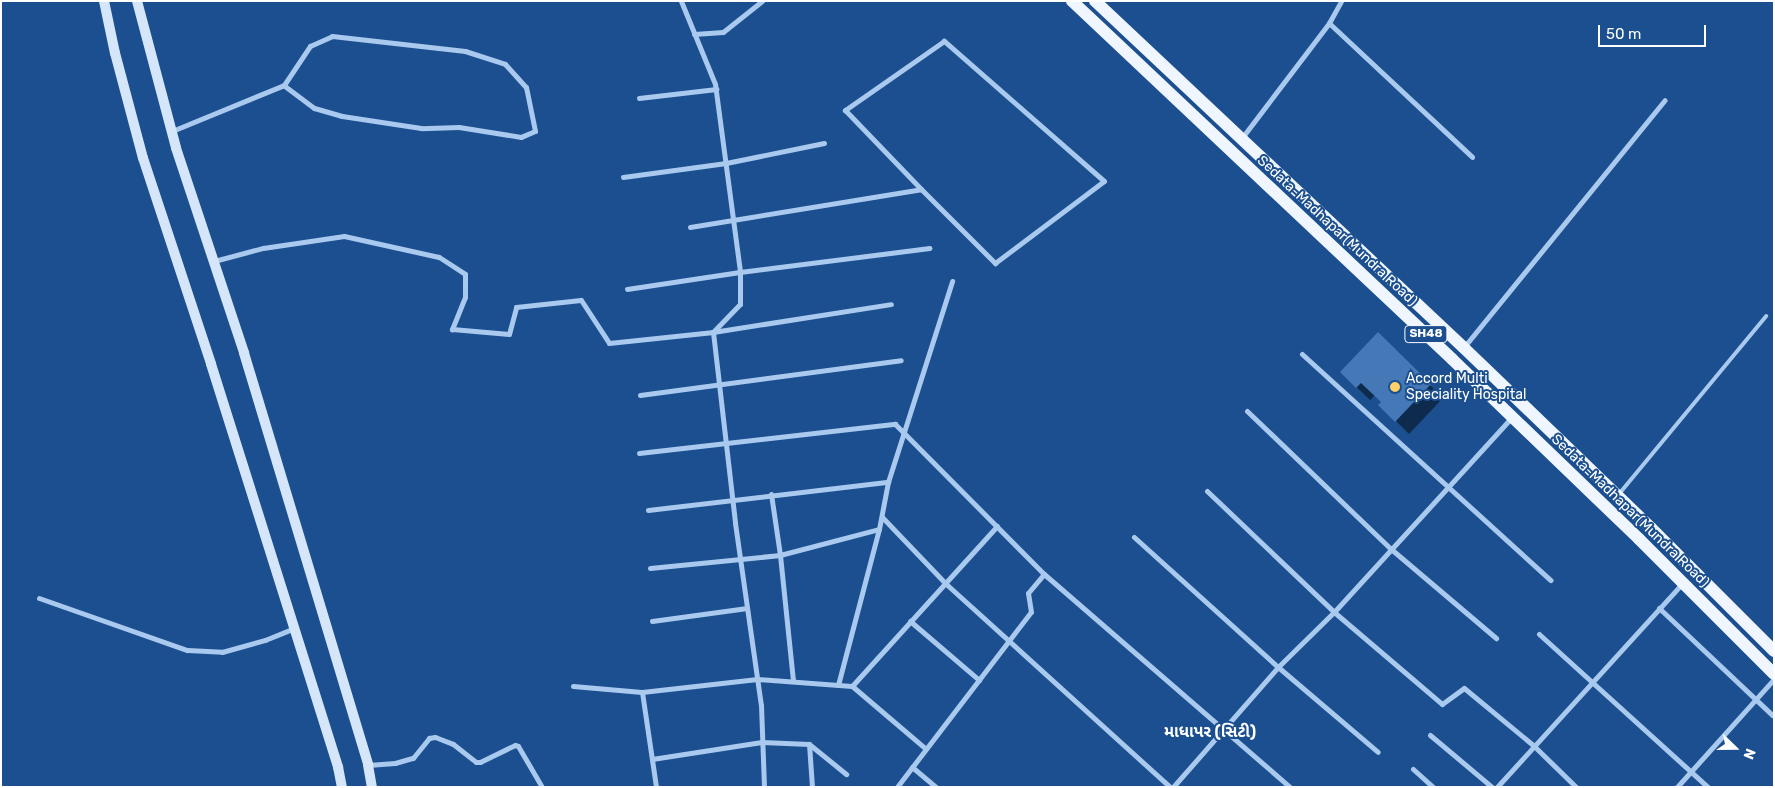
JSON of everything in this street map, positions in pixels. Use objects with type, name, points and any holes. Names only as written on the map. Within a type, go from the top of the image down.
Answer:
[{"type":"main road","points":[[104,1],[115,53],[143,158],[211,364],[338,767],[342,787]]},
{"type":"main road","points":[[137,1],[172,131],[244,353],[368,765],[372,787]]},
{"type":"main road","name":"Sedata-Madhapar(Mundra Road)","points":[[1072,1],[1512,417],[1774,674]]},
{"type":"main road","name":"Sedata-Madhapar(Mundra Road)","points":[[1095,1],[1618,496],[1774,651]]},
{"type":"street","points":[[680,1],[716,89],[740,272],[740,304],[713,332]]},
{"type":"street","points":[[694,34],[723,32],[762,1]]},
{"type":"street","points":[[1241,139],[1329,22],[1341,1]]},
{"type":"street","points":[[1329,22],[1472,157]]},
{"type":"street","points":[[172,131],[284,86],[310,46],[332,36],[464,51],[505,64],[526,87],[535,131],[521,137],[459,127],[421,128],[342,116],[314,108],[284,86]]},
{"type":"street","points":[[944,41],[1104,181],[995,263],[921,189],[845,110],[944,41]]},
{"type":"street","points":[[639,98],[716,89]]},
{"type":"street","points":[[1463,348],[1665,100]]},
{"type":"street","points":[[623,177],[726,163],[824,143]]},
{"type":"street","points":[[690,227],[921,189]]},
{"type":"street","points":[[214,261],[263,248],[344,236],[439,257],[465,274],[465,297],[452,329],[509,334],[516,307],[581,300],[609,343],[713,332],[891,304]]},
{"type":"street","points":[[627,289],[740,272],[929,248]]},
{"type":"street","points":[[838,684],[882,517],[888,482],[905,434],[952,281]]},
{"type":"street","points":[[713,332],[732,498],[761,705],[764,787]]},
{"type":"street","points":[[1302,354],[1550,580]]},
{"type":"street","points":[[640,395],[719,386],[901,360]]},
{"type":"street","points":[[1248,411],[1391,549],[1496,638]]},
{"type":"street","points":[[882,517],[945,583],[1172,787],[1225,730],[1278,667],[1334,612],[1512,417]]},
{"type":"street","points":[[639,453],[895,424],[1044,574],[1290,787]]},
{"type":"street","points":[[648,510],[732,498],[888,482]]},
{"type":"street","points":[[1207,491],[1334,612],[1442,704],[1464,688],[1534,746],[1576,787]]},
{"type":"street","points":[[771,494],[780,555],[793,680]]},
{"type":"street","points":[[852,686],[997,526]]},
{"type":"street","points":[[650,568],[780,555],[879,529]]},
{"type":"street","points":[[1134,537],[1278,667],[1378,752]]},
{"type":"street","points":[[897,787],[1031,612],[1028,593],[1044,574]]},
{"type":"street","points":[[1497,787],[1683,583]]},
{"type":"street","points":[[39,598],[187,650],[222,652],[265,640],[294,628]]},
{"type":"street","points":[[652,621],[747,608]]},
{"type":"street","points":[[1659,608],[1772,715]]},
{"type":"street","points":[[910,622],[979,680]]},
{"type":"street","points":[[1539,634],[1708,787]]},
{"type":"street","points":[[572,686],[642,692],[757,679],[793,680],[852,686],[926,749]]},
{"type":"street","points":[[1677,787],[1774,679]]},
{"type":"street","points":[[642,692],[656,787]]},
{"type":"street","points":[[1430,735],[1492,787]]},
{"type":"street","points":[[368,765],[395,763],[413,758],[429,738],[435,737],[453,744],[476,762],[515,745],[518,746],[542,787]]},
{"type":"street","points":[[652,759],[762,742],[808,744],[846,774]]},
{"type":"street","points":[[808,744],[812,787]]},
{"type":"street","points":[[912,767],[936,787]]},
{"type":"street","points":[[1413,768],[1433,787]]},
{"type":"lane","points":[[1618,496],[1766,316]]},
{"type":"building","points":[[1378,332],[1431,384],[1395,422],[1378,405],[1381,402],[1361,383],[1356,388],[1340,372]]},
{"type":"place","name":"Accord Multi Speciality Hospital","points":[[1395,387]]},
{"type":"district","name":"માધાપર (સિટી)","points":[[1210,732]]}]
